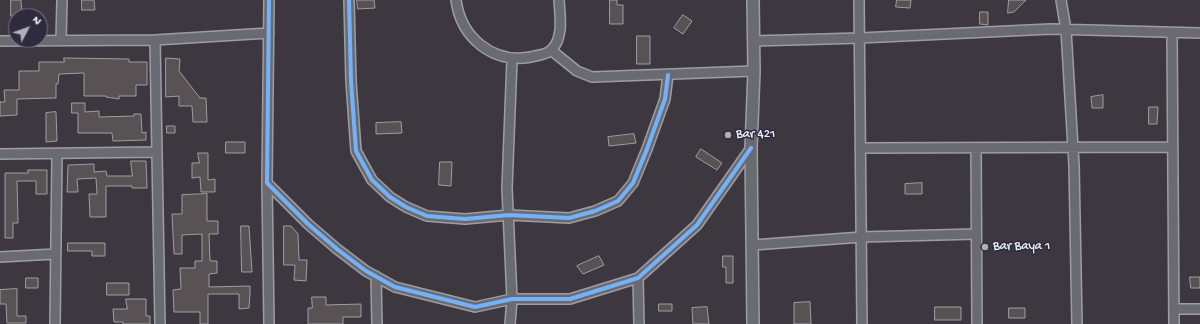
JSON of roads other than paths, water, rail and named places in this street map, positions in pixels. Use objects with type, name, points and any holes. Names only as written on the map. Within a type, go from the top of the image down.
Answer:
[{"type":"street","points":[[61,40],[62,0]]},
{"type":"street","points":[[269,324],[267,183],[270,0]]},
{"type":"street","points":[[349,0],[351,81],[356,151],[372,180],[390,196],[406,207],[427,216],[465,219],[509,215],[569,218],[595,211],[618,201],[633,183],[647,149],[665,99],[668,75]]},
{"type":"street","points":[[456,0],[458,13],[470,36],[481,47],[494,54],[512,59],[536,56],[551,50],[558,39],[560,27],[560,0]]},
{"type":"street","points":[[753,0],[754,71],[751,148],[753,324]]},
{"type":"street","points":[[860,0],[862,324]]},
{"type":"street","points":[[1061,0],[1066,30],[1073,148],[1077,324]]},
{"type":"street","points":[[753,40],[860,38],[1051,29],[1200,33]]},
{"type":"street","points":[[0,41],[155,40],[269,33]]},
{"type":"street","points":[[1172,33],[1174,324]]},
{"type":"street","points":[[155,40],[160,324]]},
{"type":"street","points":[[551,50],[577,71],[592,77],[754,71]]},
{"type":"street","points":[[510,324],[512,299],[510,282],[507,188],[512,59]]},
{"type":"street","points":[[860,148],[976,149],[1172,147]]},
{"type":"street","points":[[267,183],[337,249],[366,271],[395,287],[475,307],[512,299],[570,298],[638,278],[697,225],[751,148]]},
{"type":"street","points":[[976,149],[977,324]]},
{"type":"street","points":[[0,154],[156,152]]},
{"type":"street","points":[[55,324],[57,154]]},
{"type":"street","points":[[753,245],[862,237],[976,234]]},
{"type":"street","points":[[0,257],[55,254]]},
{"type":"street","points":[[376,276],[377,324]]},
{"type":"street","points":[[638,278],[639,324]]},
{"type":"street","points":[[1174,309],[1200,309]]},
{"type":"place","name":"Bar 421","points":[[728,135]]},
{"type":"place","name":"Bar Baya 1","points":[[985,247]]}]
